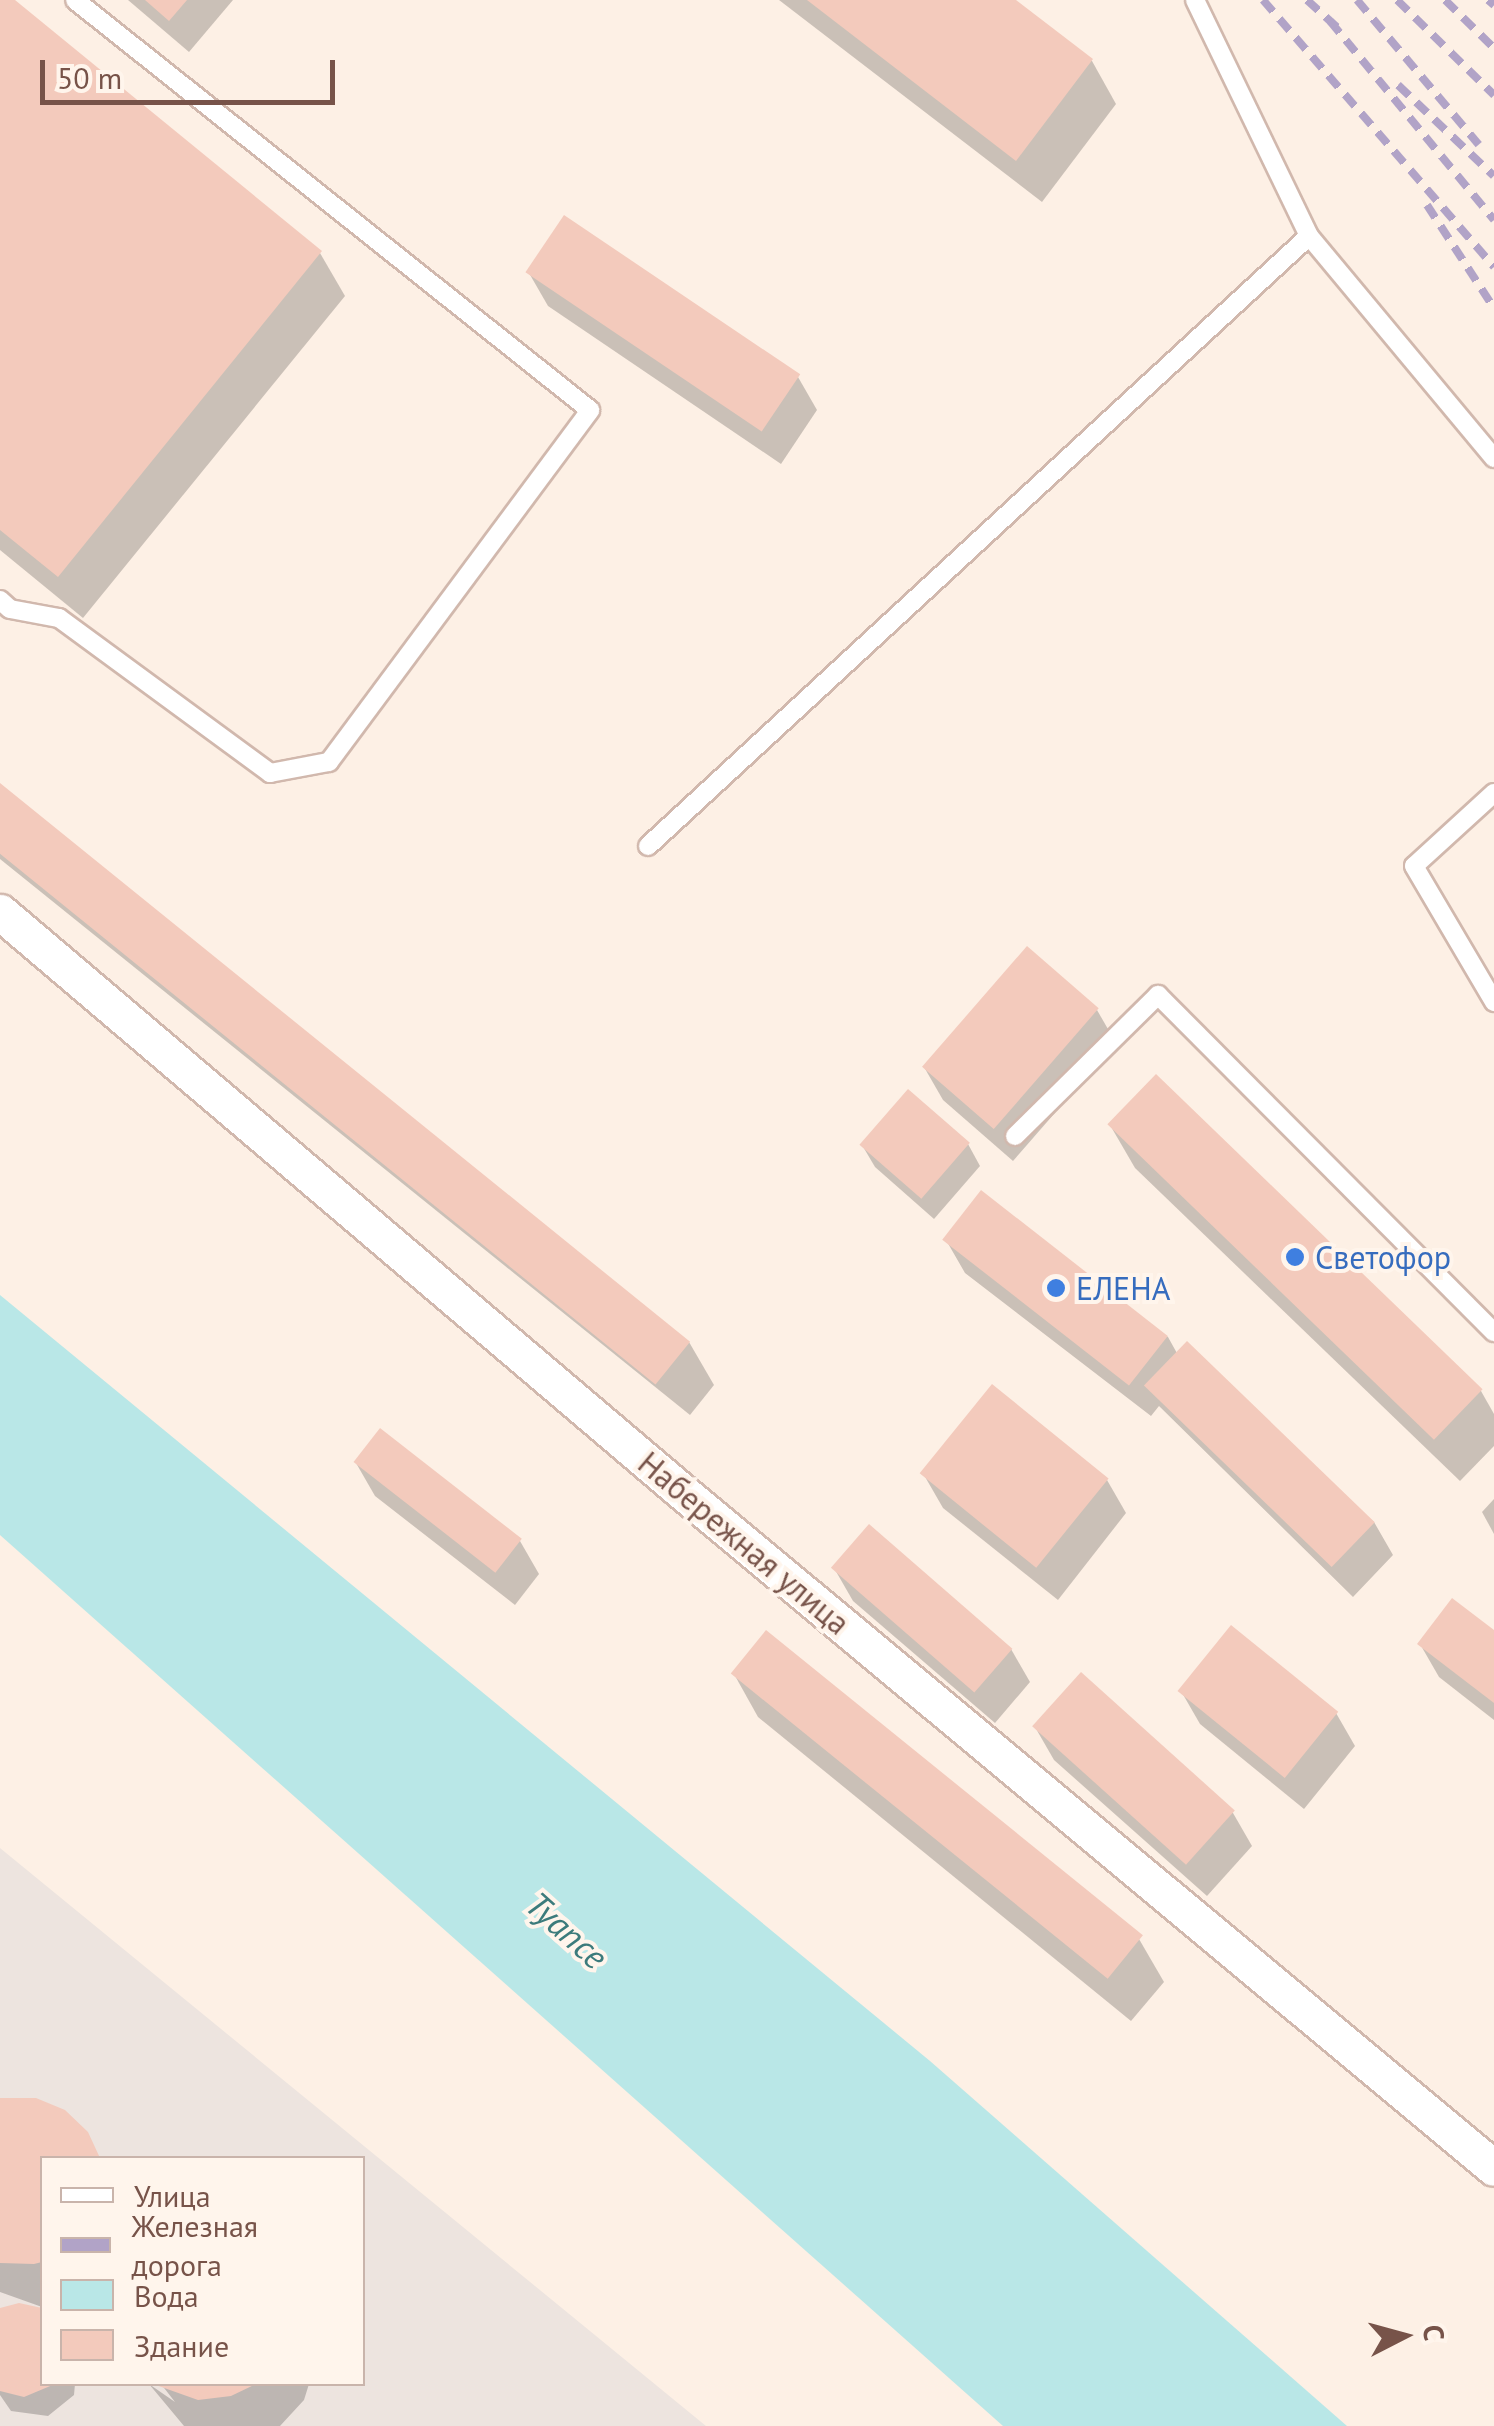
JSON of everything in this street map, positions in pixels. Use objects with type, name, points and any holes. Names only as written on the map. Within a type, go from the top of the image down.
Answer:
[{"type":"street","name":"Набережная улица","points":[[0,912],[680,1490],[1494,2168]]},
{"type":"lane","points":[[0,600],[10,609],[59,618],[270,773],[329,762],[590,410],[75,0]]},
{"type":"lane","points":[[1195,0],[1309,236],[1494,458]]},
{"type":"lane","points":[[648,846],[1309,236]]},
{"type":"lane","points":[[1494,792],[1414,866],[1494,1002]]},
{"type":"lane","points":[[1015,1136],[1158,995],[1494,1332]]},
{"type":"shaded area","points":[[0,1848],[706,2426],[0,2426]]},
{"type":"water","name":"Туапсе","points":[[0,1295],[930,2061],[1347,2426],[1003,2426],[0,1535]]},
{"type":"building","points":[[0,0],[15,0],[322,251],[58,577],[0,530]]},
{"type":"building","points":[[145,0],[187,0],[169,21]]},
{"type":"building","points":[[807,0],[1016,0],[1093,59],[1016,161]]},
{"type":"building","points":[[564,215],[800,374],[762,432],[525,272]]},
{"type":"building","points":[[0,783],[690,1342],[655,1385],[0,854]]},
{"type":"building","points":[[1027,946],[1099,1008],[994,1129],[922,1067]]},
{"type":"building","name":"Светофор","points":[[1156,1074],[1483,1389],[1434,1440],[1107,1124]]},
{"type":"building","points":[[908,1089],[970,1143],[921,1199],[859,1145]]},
{"type":"building","name":"ЕЛЕНА","points":[[981,1190],[1168,1336],[1129,1386],[942,1240]]},
{"type":"building","points":[[1187,1341],[1375,1522],[1332,1567],[1144,1386]]},
{"type":"building","points":[[992,1384],[1109,1478],[1036,1568],[920,1473]]},
{"type":"building","points":[[380,1428],[522,1539],[495,1573],[354,1462]]},
{"type":"building","points":[[869,1524],[1012,1649],[974,1692],[831,1568]]},
{"type":"building","points":[[1452,1598],[1494,1630],[1494,1703],[1417,1644]]},
{"type":"building","points":[[1231,1625],[1338,1712],[1285,1778],[1178,1691]]},
{"type":"building","points":[[766,1630],[1143,1935],[1108,1979],[731,1674]]},
{"type":"building","points":[[1081,1672],[1235,1811],[1186,1865],[1032,1726]]},
{"type":"building","points":[[0,2098],[36,2098],[65,2110],[88,2132],[99,2156],[40,2156],[40,2262],[0,2263]]},
{"type":"building","points":[[19,2303],[40,2308],[40,2386],[50,2386],[24,2397],[0,2391],[0,2308]]},
{"type":"building","points":[[159,2386],[252,2386],[231,2396],[198,2400]]},
{"type":"railway","points":[[1263,0],[1494,267]]},
{"type":"railway","points":[[1307,0],[1340,30]]},
{"type":"railway","points":[[1357,0],[1479,145]]},
{"type":"railway","points":[[1397,0],[1494,95]]},
{"type":"railway","points":[[1445,0],[1494,48]]},
{"type":"railway","points":[[1488,0],[1494,5]]},
{"type":"railway","points":[[1330,21],[1494,220]]},
{"type":"railway","points":[[1398,85],[1494,176]]},
{"type":"railway","points":[[1427,205],[1494,308]]},
{"type":"place","name":"Светофор","points":[[1295,1257]]},
{"type":"place","name":"ЕЛЕНА","points":[[1056,1288]]}]
